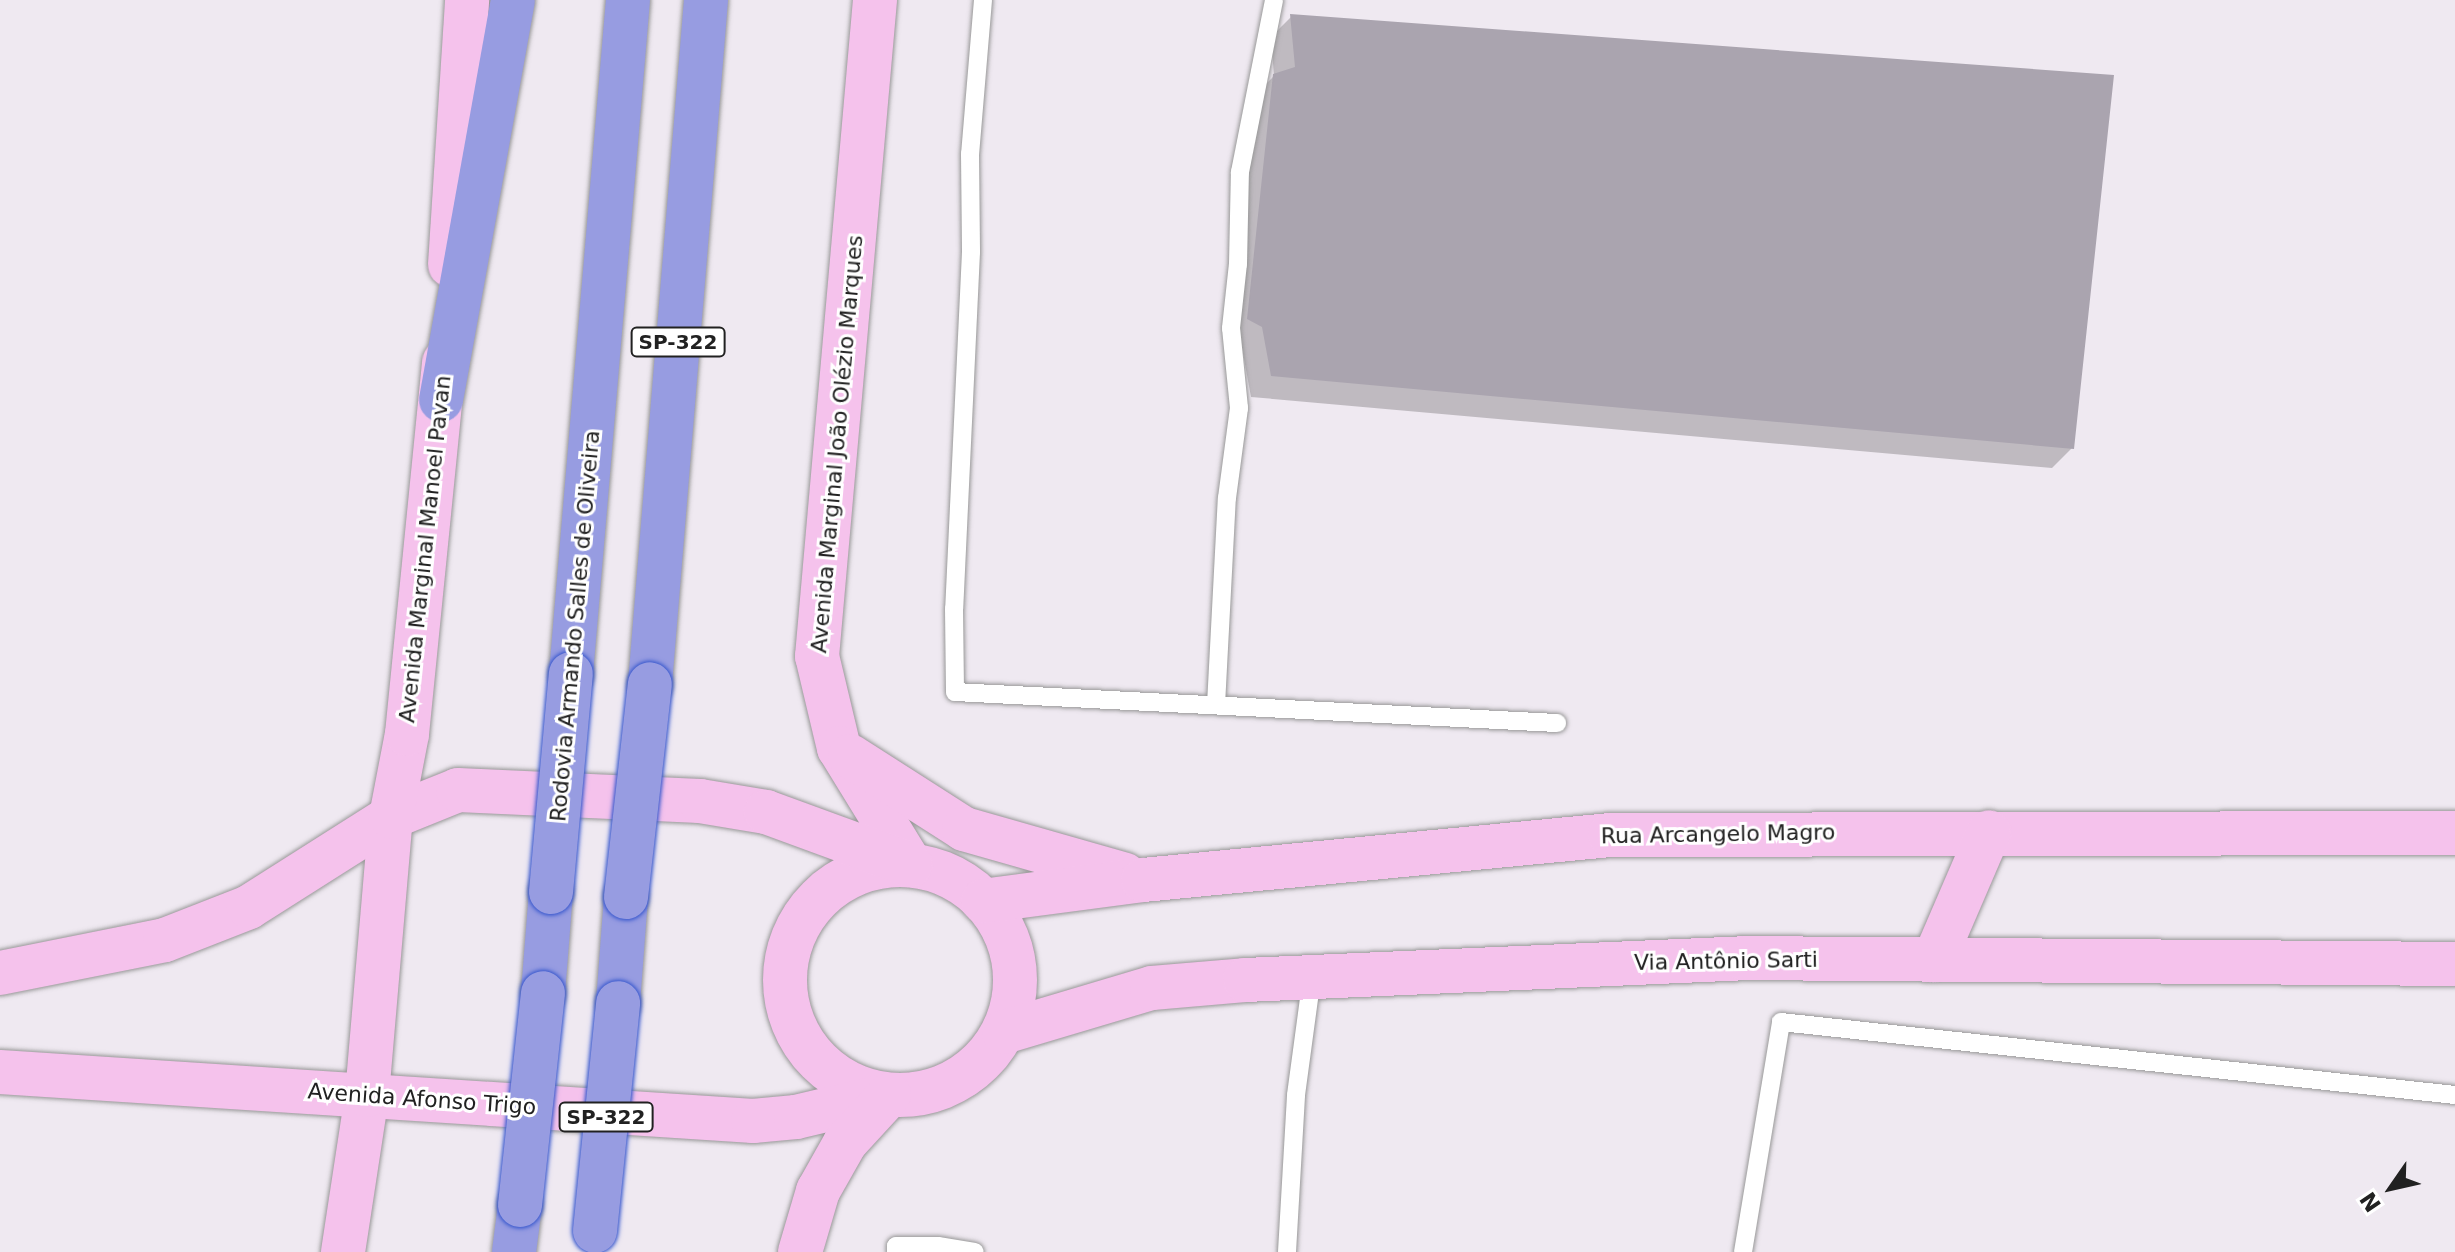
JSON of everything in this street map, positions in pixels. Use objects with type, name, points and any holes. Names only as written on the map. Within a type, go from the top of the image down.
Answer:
[{"type":"highway","points":[[441,400],[513,0]]},
{"type":"highway","name":"Rodovia Armando Salles de Oliveira","points":[[514,1252],[571,674],[628,0]]},
{"type":"highway","name":"SP-322","points":[[594,1241],[650,684],[706,0]]},
{"type":"main road","name":"Avenida Marginal Manoel Pavan","points":[[343,1252],[367,1095],[391,817],[407,734],[441,400],[467,0]]},
{"type":"main road","name":"Avenida Marginal João Olézio Marques","points":[[875,0],[817,656],[839,748],[911,865]]},
{"type":"main road","points":[[839,748],[964,829],[1143,880]]},
{"type":"main road","points":[[0,973],[165,940],[249,907],[391,817],[458,790],[700,801],[766,812],[911,865],[944,873],[983,901],[1010,943],[1015,973],[1013,1003],[1004,1032],[984,1060],[956,1081],[924,1094],[889,1095],[854,1086],[824,1066],[801,1038],[787,1005],[786,968],[794,933],[814,903],[842,880],[875,867],[911,865]]},
{"type":"main road","points":[[1934,960],[1989,832]]},
{"type":"main road","name":"Rua Arcangelo Magro","points":[[983,901],[1143,880],[1610,835],[2455,833]]},
{"type":"main road","name":"Via Antônio Sarti","points":[[1004,1032],[1152,988],[1312,977],[1743,958],[2455,964]]},
{"type":"main road","name":"Avenida Afonso Trigo","points":[[0,1072],[753,1121],[796,1117],[889,1095]]},
{"type":"main road","points":[[800,1252],[818,1191],[845,1143],[889,1095]]},
{"type":"lane","points":[[983,0],[970,154],[971,252],[954,609],[955,692],[1557,723]]},
{"type":"lane","points":[[1216,705],[1227,498],[1239,408],[1231,328],[1238,264],[1240,172],[1274,0]]},
{"type":"lane","points":[[1287,1252],[1296,1095],[1312,977]]},
{"type":"lane","points":[[1743,1252],[1781,1022],[2455,1095]]},
{"type":"lane","points":[[896,1252],[896,1246],[938,1246],[975,1252]]},
{"type":"building","points":[[1290,14],[2114,75],[2074,449],[1271,376],[1262,327],[1247,319],[1273,74],[1295,67]]}]
